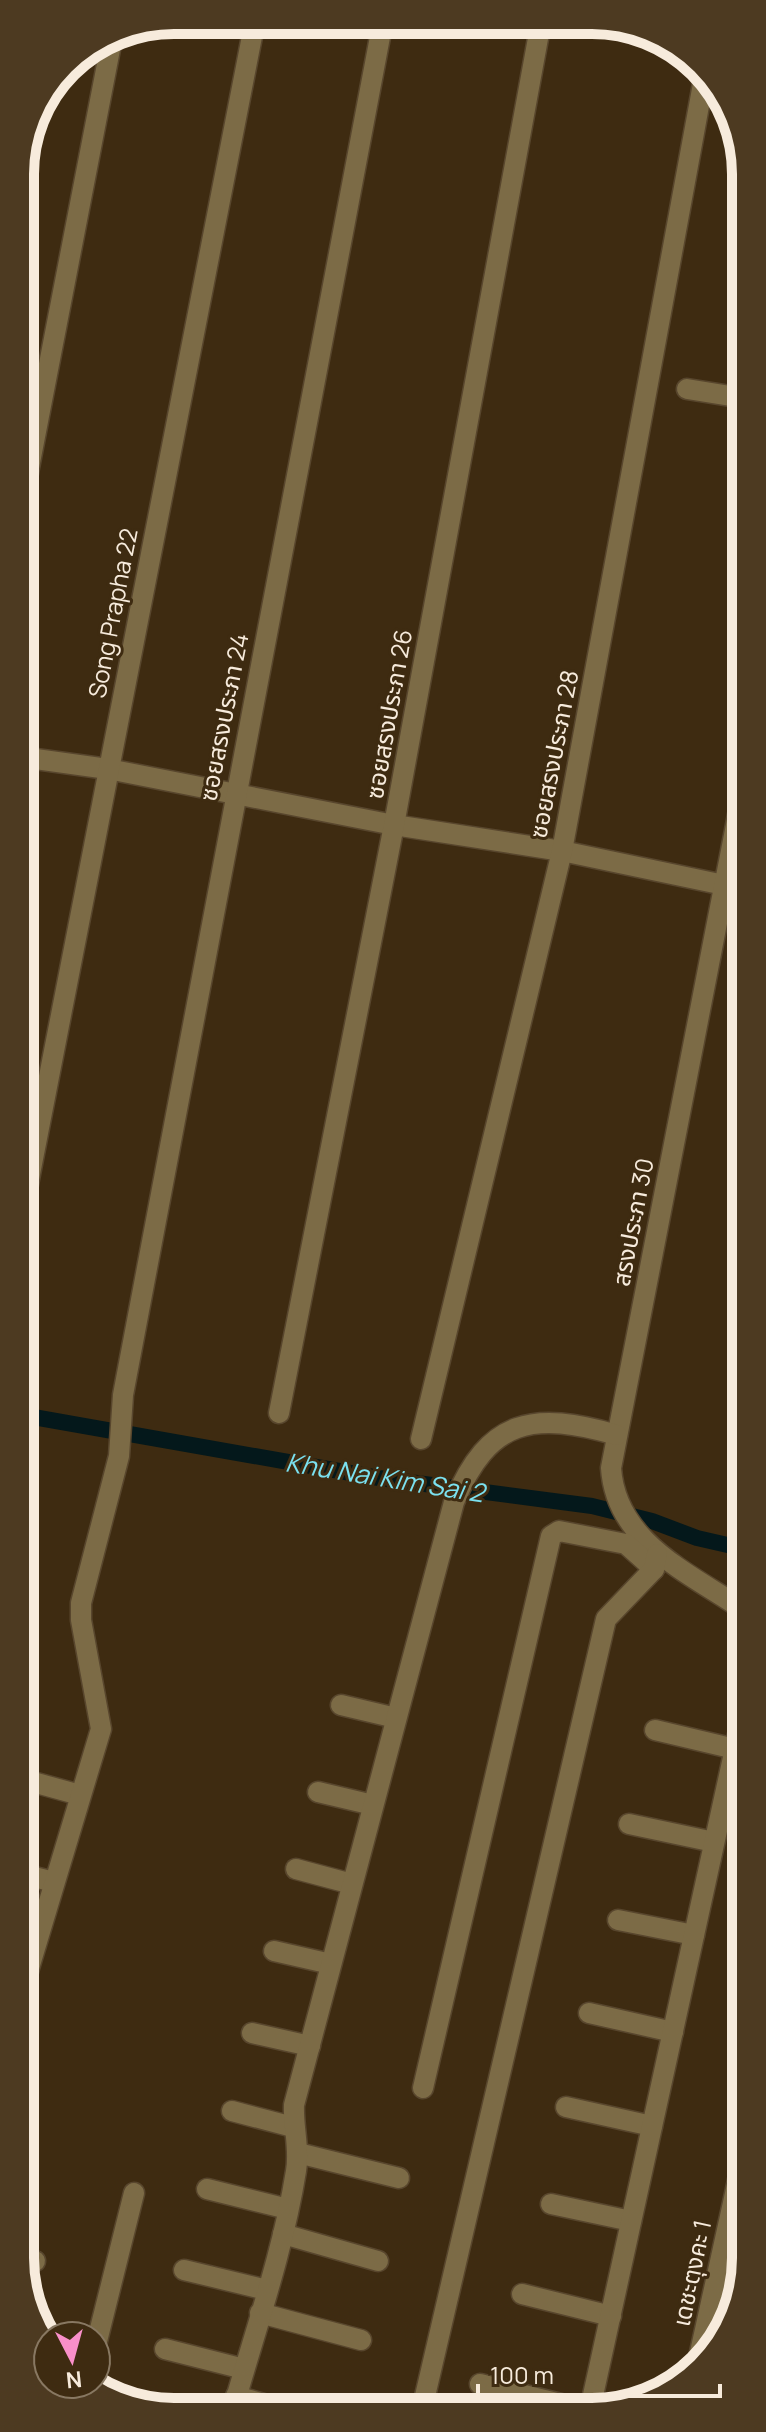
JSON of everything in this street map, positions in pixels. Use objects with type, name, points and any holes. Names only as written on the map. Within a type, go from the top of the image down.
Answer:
[{"type":"street","name":"Song Prapha 22","points":[[34,1153],[252,34]]},
{"type":"street","name":"ซอยสรงประภา 24","points":[[34,1944],[101,1724],[80,1612],[119,1456],[120,1423],[235,793],[381,34]]},
{"type":"street","name":"ซอยสรงประภา 26","points":[[279,1413],[394,825],[539,34]]},
{"type":"street","points":[[34,442],[110,51]]},
{"type":"street","name":"ซอยสรงประภา 28","points":[[421,1439],[562,851],[702,88]]},
{"type":"street","points":[[687,389],[732,396]]},
{"type":"street","points":[[34,759],[108,769],[394,825],[562,851],[724,885]]},
{"type":"street","name":"สรงประภา 30","points":[[732,845],[611,1468],[614,1495],[656,1562],[732,1604]]},
{"type":"street","points":[[235,2398],[288,2209],[298,2153],[293,2127],[294,2105],[454,1502],[474,1460],[501,1433],[528,1425],[594,1428],[617,1435]]},
{"type":"street","points":[[423,2088],[551,1536],[559,1531],[626,1544],[656,1562],[606,1619],[425,2398]]},
{"type":"street","points":[[341,1705],[396,1718]]},
{"type":"street","points":[[655,1730],[732,1748]]},
{"type":"street","points":[[592,2398],[732,1762]]},
{"type":"street","points":[[34,1782],[80,1795]]},
{"type":"street","points":[[318,1792],[373,1805]]},
{"type":"street","points":[[629,1824],[714,1842]]},
{"type":"street","points":[[296,1869],[352,1884]]},
{"type":"street","points":[[34,1877],[54,1882]]},
{"type":"street","points":[[618,1920],[694,1935]]},
{"type":"street","points":[[274,1951],[331,1964]]},
{"type":"street","points":[[589,2013],[673,2032]]},
{"type":"street","points":[[252,2033],[310,2046]]},
{"type":"street","points":[[566,2107],[652,2126]]},
{"type":"street","points":[[232,2111],[293,2127]]},
{"type":"street","points":[[298,2153],[399,2178]]},
{"type":"street","points":[[207,2189],[288,2209]]},
{"type":"street","points":[[102,2320],[134,2193]]},
{"type":"street","points":[[551,2204],[631,2221]]},
{"type":"street","name":"เดชะตุงคะ 1","points":[[702,2343],[732,2207]]},
{"type":"street","points":[[283,2234],[378,2261]]},
{"type":"street","points":[[184,2270],[267,2290]]},
{"type":"street","points":[[522,2294],[611,2316]]},
{"type":"street","points":[[260,2313],[361,2340]]},
{"type":"street","points":[[165,2349],[244,2369]]},
{"type":"street","points":[[480,2384],[537,2398]]},
{"type":"waterway","name":"Khu Nai Kim Sai 2","points":[[34,1417],[379,1478],[592,1506],[732,1546]]}]
